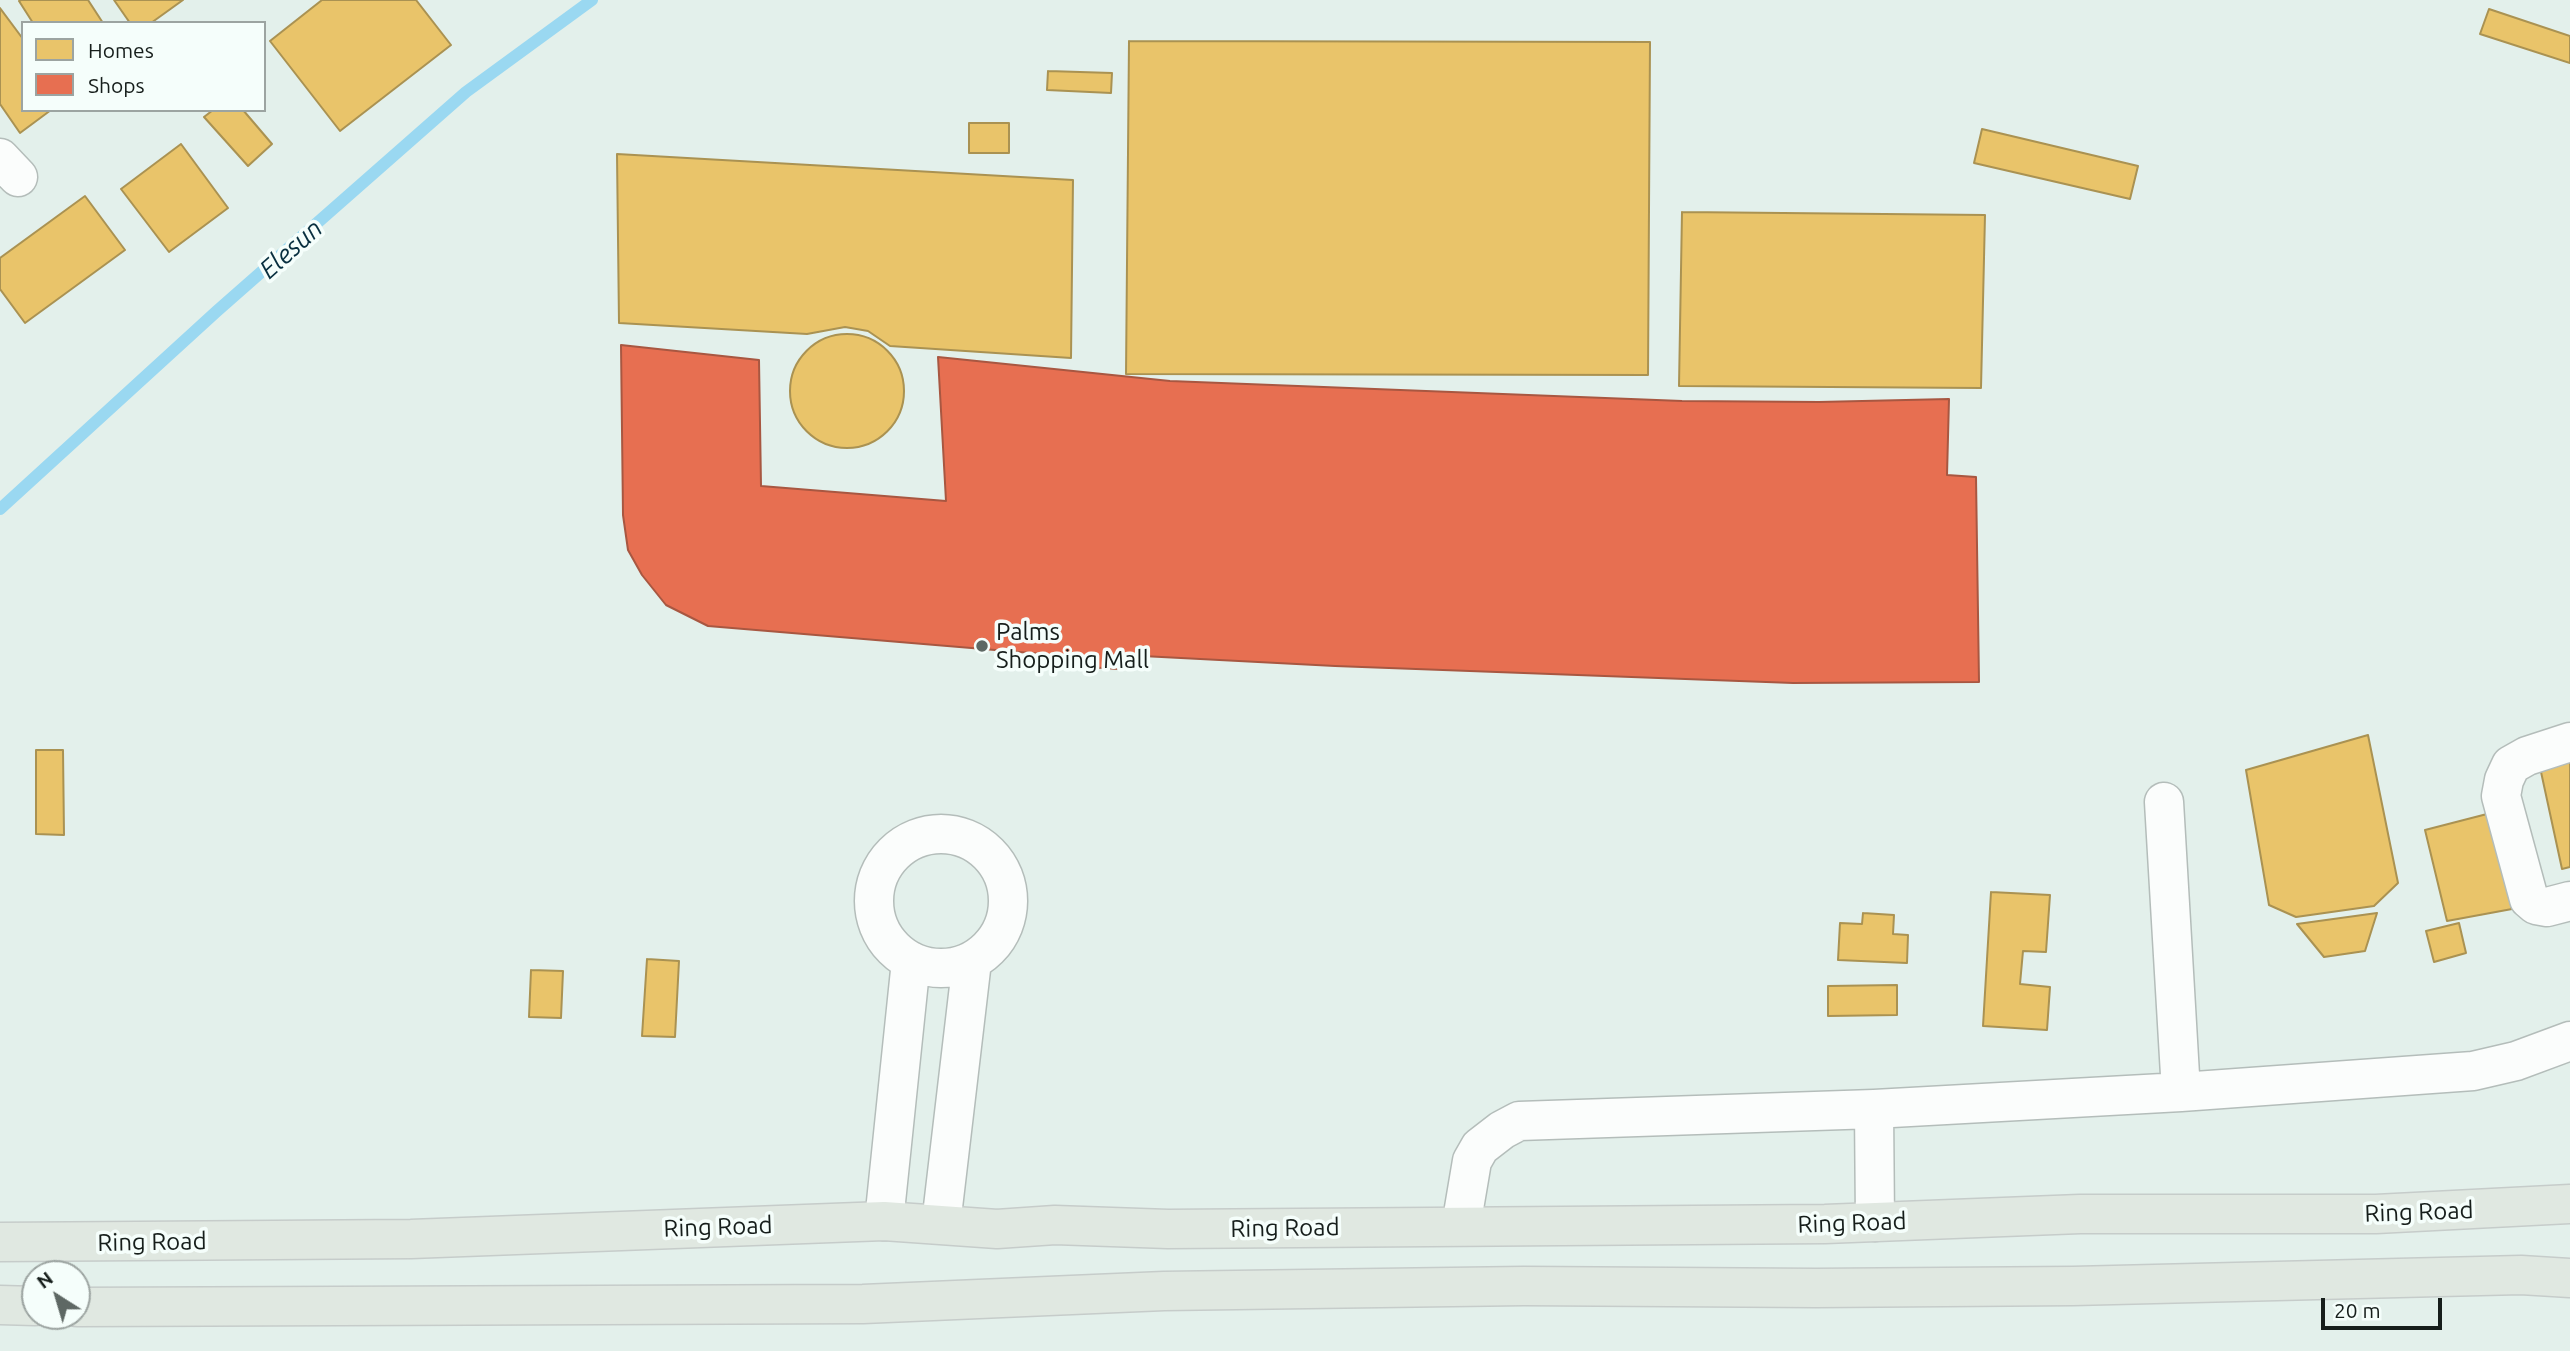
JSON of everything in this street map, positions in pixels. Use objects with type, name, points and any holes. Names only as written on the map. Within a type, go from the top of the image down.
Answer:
[{"type":"main road","name":"Ring Road","points":[[0,1242],[411,1239],[884,1221],[997,1229],[1055,1225],[1167,1229],[1875,1222],[2080,1214],[2376,1213],[2517,1209],[2570,1204]]},
{"type":"main road","points":[[91,1307],[863,1304],[1164,1291],[1510,1286],[2073,1286],[2521,1275],[2570,1278]]},
{"type":"main road","points":[[0,1305],[21,1306]]},
{"type":"lane","points":[[2570,742],[2527,756],[2511,765],[2501,796],[2529,899],[2536,905],[2547,907],[2570,901]]},
{"type":"lane","points":[[2164,802],[2181,1092]]},
{"type":"lane","points":[[931,834],[960,835],[985,849],[1002,871],[1009,899],[1003,927],[990,947],[972,961],[952,967],[931,967],[911,961],[889,944],[876,919],[875,891],[884,864],[904,844],[931,834]]},
{"type":"lane","points":[[884,1221],[911,961]]},
{"type":"lane","points":[[941,1224],[972,961]]},
{"type":"lane","points":[[1461,1226],[1472,1161],[1480,1147],[1502,1130],[1519,1122],[1874,1109],[2181,1092],[2473,1071],[2516,1060],[2570,1041]]},
{"type":"lane","points":[[1874,1109],[1875,1222]]},
{"type":"building: Homes","points":[[88,0],[102,21],[32,21],[19,1]]},
{"type":"building: Homes","points":[[114,0],[183,0],[154,21],[129,21]]},
{"type":"building: Homes","points":[[322,0],[416,0],[451,45],[340,131],[270,41]]},
{"type":"building: Homes","points":[[0,8],[21,36],[21,112],[48,112],[20,133],[0,104]]},
{"type":"building: Homes","points":[[2489,9],[2570,36],[2570,63],[2480,34]]},
{"type":"building: Homes","points":[[1129,41],[1650,42],[1648,375],[1126,374]]},
{"type":"building: Homes","points":[[1048,71],[1112,73],[1111,93],[1047,90]]},
{"type":"building: Homes","points":[[210,112],[245,112],[272,144],[248,166],[204,117]]},
{"type":"building: Homes","points":[[969,123],[1009,123],[1009,153],[969,153]]},
{"type":"building: Homes","points":[[1982,129],[2138,166],[2130,199],[1974,163]]},
{"type":"building: Homes","points":[[181,144],[228,208],[169,252],[121,189]]},
{"type":"building: Homes","points":[[617,154],[1073,180],[1071,358],[890,346],[868,331],[845,327],[807,334],[619,323]]},
{"type":"building: Homes","points":[[85,196],[125,250],[25,323],[0,289],[0,258]]},
{"type":"building: Homes","points":[[1682,212],[1985,215],[1981,388],[1679,386]]},
{"type":"building: Homes","points":[[847,334],[869,339],[887,351],[899,369],[904,391],[899,413],[887,431],[869,443],[847,448],[825,443],[807,431],[795,413],[790,391],[795,369],[807,351],[825,339]]},
{"type":"building: Homes","points":[[2368,735],[2398,883],[2374,906],[2296,917],[2269,905],[2246,770]]},
{"type":"building: Homes","points":[[36,750],[63,750],[64,835],[36,834]]},
{"type":"building: Homes","points":[[2570,751],[2570,867],[2562,869],[2538,758]]},
{"type":"building: Homes","points":[[2487,814],[2512,909],[2447,921],[2425,830]]},
{"type":"building: Homes","points":[[1991,892],[2050,895],[2046,952],[2023,951],[2020,984],[2050,987],[2047,1030],[1983,1026]]},
{"type":"building: Homes","points":[[1863,913],[1894,915],[1893,934],[1908,935],[1907,963],[1838,960],[1840,923],[1862,924]]},
{"type":"building: Homes","points":[[2377,913],[2365,951],[2324,957],[2297,924]]},
{"type":"building: Homes","points":[[2459,923],[2466,953],[2434,962],[2426,931]]},
{"type":"building: Homes","points":[[647,959],[679,961],[675,1037],[642,1036]]},
{"type":"building: Homes","points":[[531,970],[563,971],[561,1018],[529,1017]]},
{"type":"building: Homes","points":[[1897,985],[1897,1015],[1828,1016],[1828,986]]},
{"type":"building: Shops","points":[[621,345],[759,360],[761,486],[946,501],[938,357],[1170,381],[1682,401],[1949,399],[1947,475],[1976,477],[1979,682],[1793,683],[1335,666],[1123,655],[1119,669],[1055,665],[1055,655],[708,626],[666,605],[642,575],[628,550],[623,515]]},
{"type":"waterway","name":"Elesun","points":[[0,509],[217,311],[466,92],[592,0]]},
{"type":"place","name":"Palms Shopping Mall","points":[[982,646]]}]
